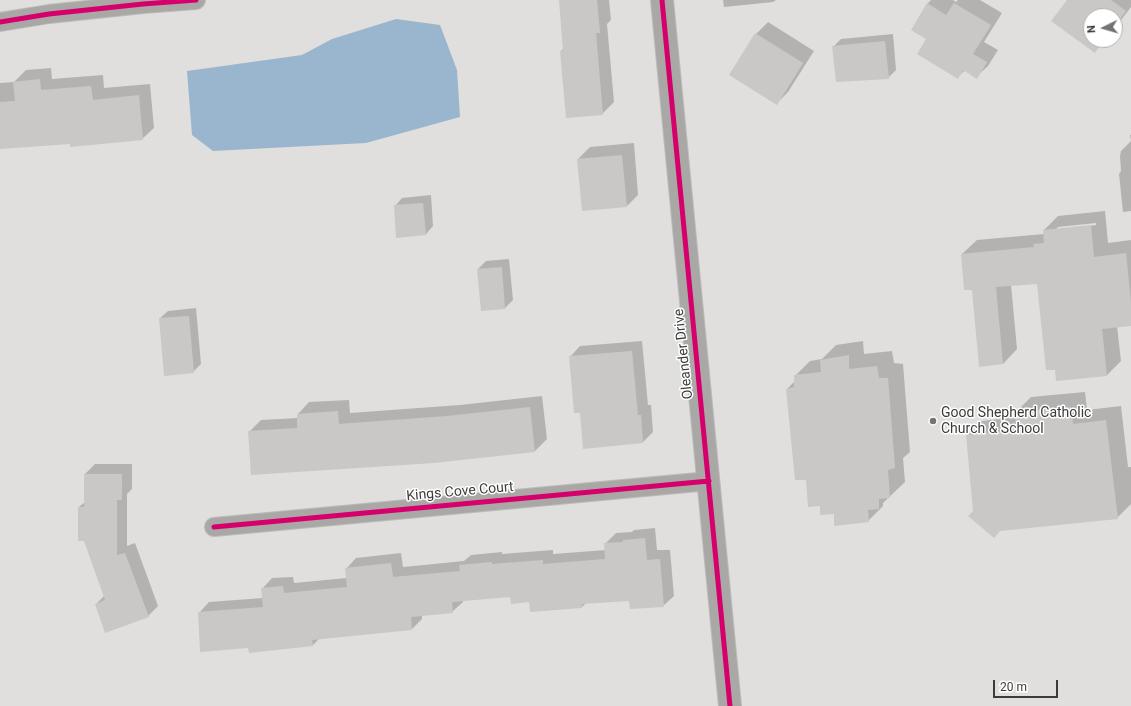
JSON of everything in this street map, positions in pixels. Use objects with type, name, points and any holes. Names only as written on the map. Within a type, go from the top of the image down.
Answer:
[{"type":"street","points":[[0,22],[49,14],[196,0]]},
{"type":"street","name":"Oleander Drive","points":[[662,0],[730,706]]},
{"type":"street","name":"Kings Cove Court","points":[[214,527],[709,481]]},
{"type":"water","points":[[396,19],[440,25],[457,70],[460,117],[366,143],[213,151],[192,135],[187,71],[302,55],[332,39]]},
{"type":"building","points":[[559,0],[597,0],[600,33],[596,33],[603,115],[566,118],[560,51],[563,51]]},
{"type":"building","points":[[1067,0],[1111,0],[1122,8],[1083,8],[1083,44],[1051,21]]},
{"type":"building","points":[[927,3],[946,15],[954,3],[991,25],[973,54],[987,62],[977,79],[963,70],[958,79],[917,54],[926,39],[911,30]]},
{"type":"building","points":[[755,33],[803,63],[777,105],[729,75]]},
{"type":"building","points":[[885,41],[889,79],[836,82],[832,46]]},
{"type":"building","points":[[1088,48],[1098,48],[1095,53]]},
{"type":"building","points":[[40,79],[41,90],[91,86],[93,100],[139,95],[143,140],[70,147],[70,144],[0,149],[0,102],[15,101],[13,82]]},
{"type":"building","points":[[622,155],[627,207],[582,211],[577,159]]},
{"type":"building","points":[[423,203],[426,235],[396,238],[394,205]]},
{"type":"building","points":[[1091,225],[1094,257],[1126,253],[1131,302],[1131,326],[1102,329],[1107,376],[1056,381],[1055,370],[1046,370],[1037,284],[996,287],[1003,364],[979,367],[972,290],[964,290],[961,254],[1034,247],[1033,244],[1044,243],[1043,230]]},
{"type":"building","points":[[502,267],[505,309],[481,311],[477,269]]},
{"type":"building","points":[[189,316],[194,373],[164,376],[159,318]]},
{"type":"building","points":[[632,351],[638,415],[641,415],[643,443],[583,449],[580,413],[574,413],[569,356]]},
{"type":"building","points":[[849,355],[849,369],[877,366],[879,378],[888,378],[895,468],[888,470],[890,498],[879,499],[879,509],[868,510],[869,522],[834,526],[834,514],[820,515],[820,506],[808,507],[806,480],[795,480],[786,389],[794,387],[794,375],[821,372],[820,360]]},
{"type":"building","points":[[530,407],[535,452],[434,463],[251,475],[248,431],[297,428],[297,414],[338,411],[339,424],[447,416]]},
{"type":"building","points":[[1071,407],[1073,424],[1106,420],[1118,519],[1000,531],[994,538],[968,516],[973,511],[966,435],[1016,430],[1015,412]]},
{"type":"building","points":[[84,474],[122,474],[122,500],[117,500],[117,555],[125,553],[149,617],[105,633],[95,604],[105,600],[84,541],[78,541],[78,507],[84,507]]},
{"type":"building","points":[[645,538],[647,560],[660,559],[664,607],[630,609],[629,601],[582,604],[582,608],[530,612],[529,602],[511,604],[510,597],[452,602],[453,613],[411,617],[412,630],[312,640],[313,646],[249,653],[248,648],[200,652],[198,612],[263,607],[261,588],[283,586],[284,593],[347,587],[345,568],[391,563],[393,577],[460,571],[459,565],[492,562],[492,564],[543,560],[543,564],[605,559],[604,543],[623,542],[623,540]]},
{"type":"cycle path","points":[[0,22],[49,14],[196,0]]},
{"type":"cycle path","points":[[662,0],[730,706]]},
{"type":"cycle path","points":[[214,527],[709,481]]},
{"type":"place","name":"Good Shepherd Catholic Church & School","points":[[933,421]]}]
